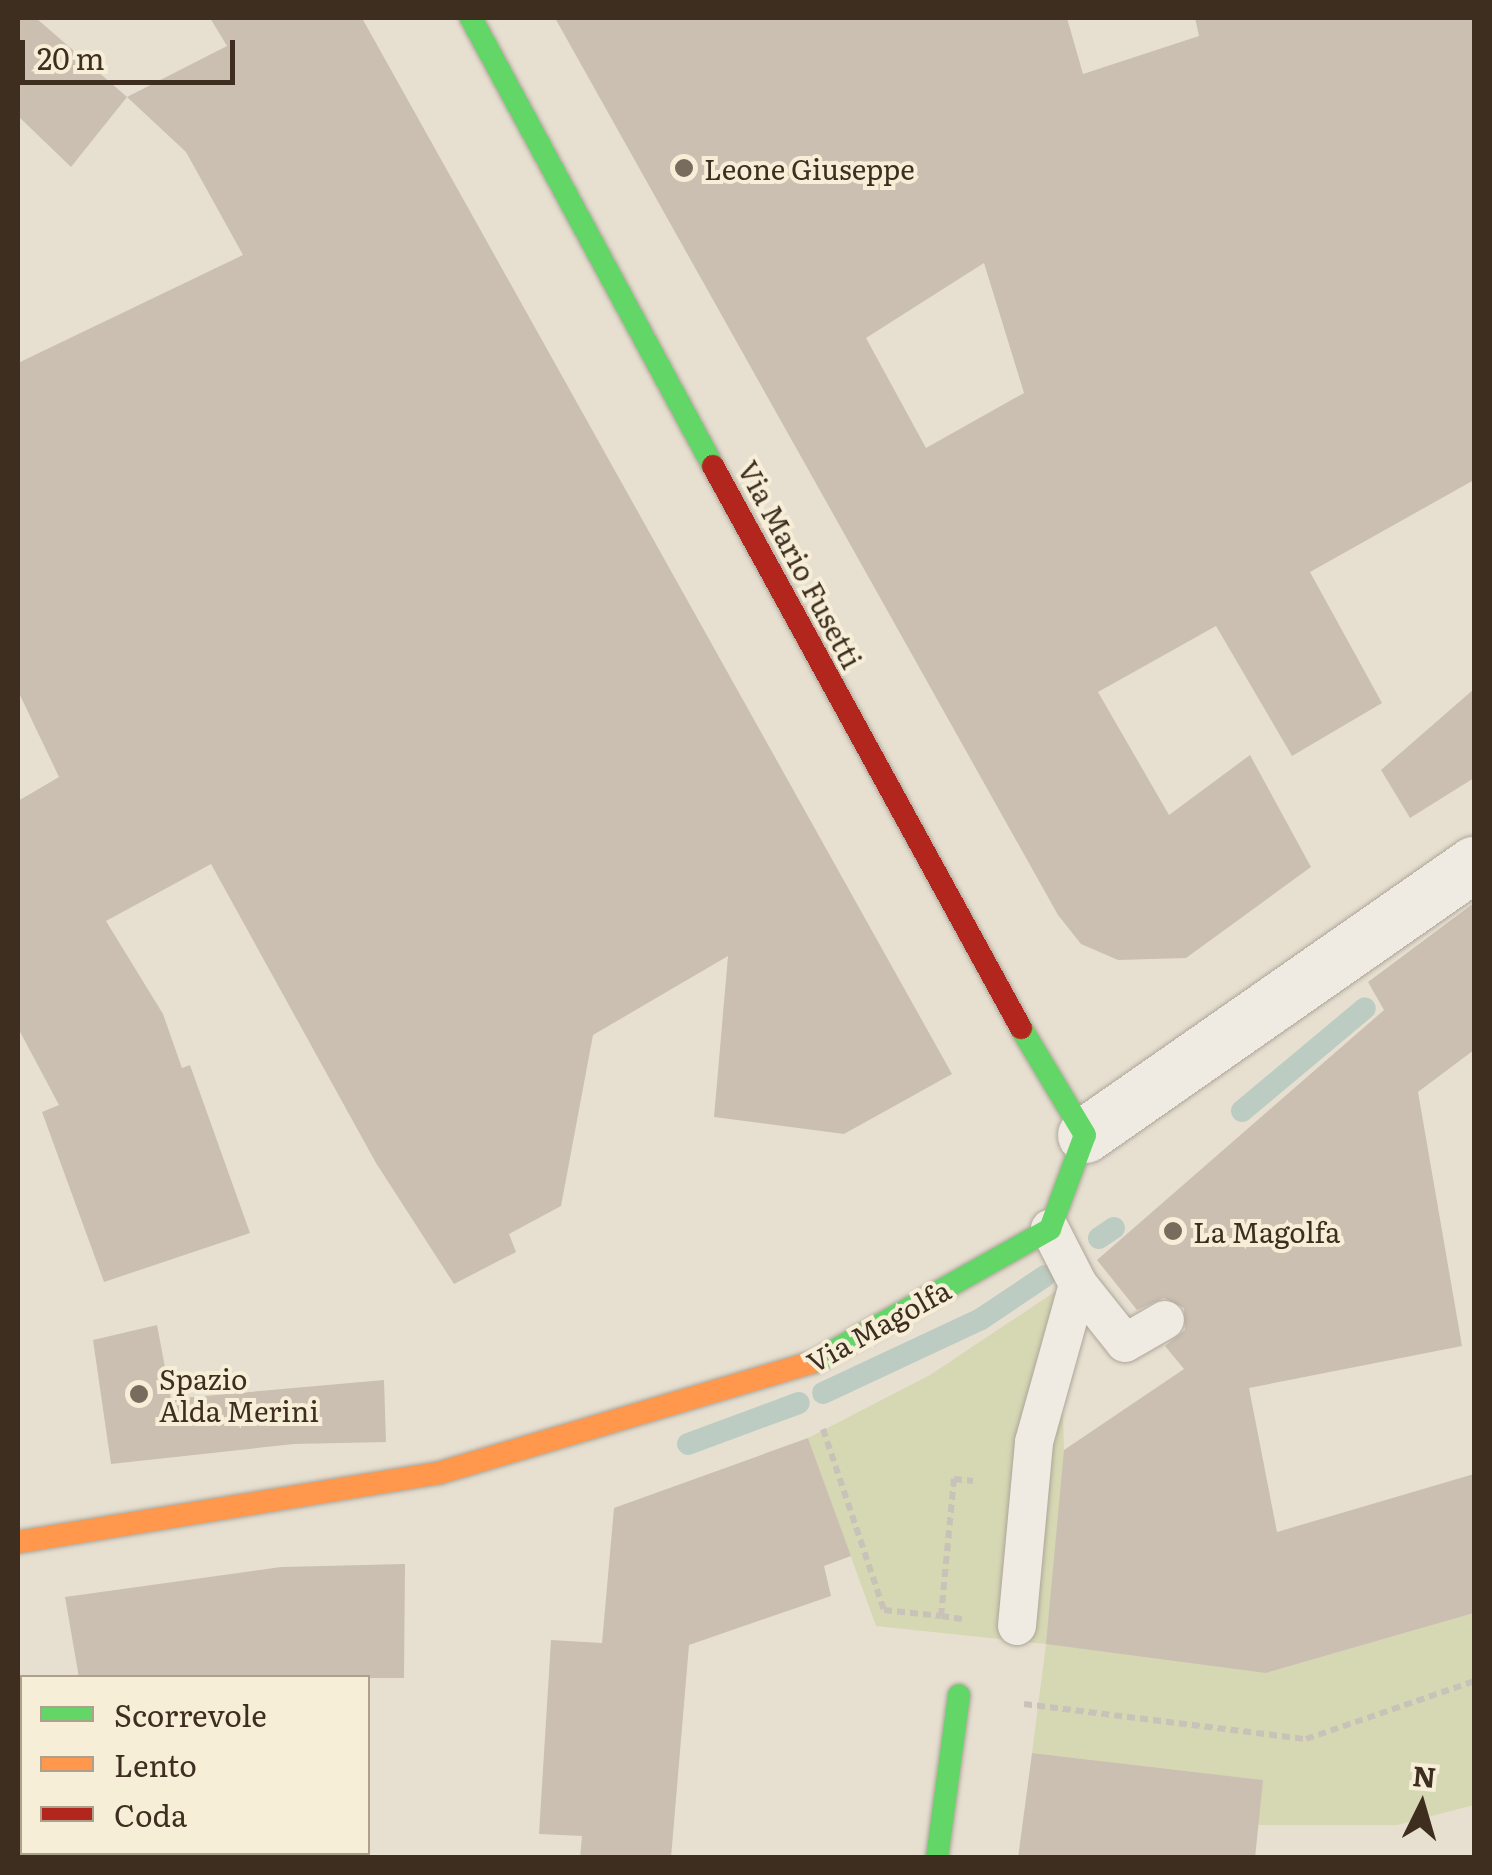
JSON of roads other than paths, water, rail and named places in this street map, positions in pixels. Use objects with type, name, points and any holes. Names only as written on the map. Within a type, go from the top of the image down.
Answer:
[{"type":"street","name":"Via Mario Fusetti","points":[[471,18],[983,965],[1085,1135]]},
{"type":"street","points":[[1050,1229],[1085,1135],[1474,864]]},
{"type":"street","name":"Via Magolfa","points":[[18,1542],[439,1473],[802,1368],[1050,1229]]},
{"type":"street","points":[[938,1858],[959,1695]]},
{"type":"lane","points":[[1050,1229],[1078,1284],[1125,1343],[1165,1320]]},
{"type":"lane","points":[[1017,1626],[1034,1442],[1078,1284]]},
{"type":"waterway","points":[[1242,1111],[1365,1008]]},
{"type":"waterway","points":[[1099,1238],[1114,1228]]},
{"type":"waterway","points":[[823,1393],[981,1319],[1045,1276]]},
{"type":"waterway","points":[[688,1444],[799,1403]]},
{"type":"place","name":"Leone Giuseppe","points":[[684,168]]},
{"type":"place","name":"La Magolfa","points":[[1173,1231]]},
{"type":"place","name":"Spazio Alda Merini","points":[[139,1394]]}]
